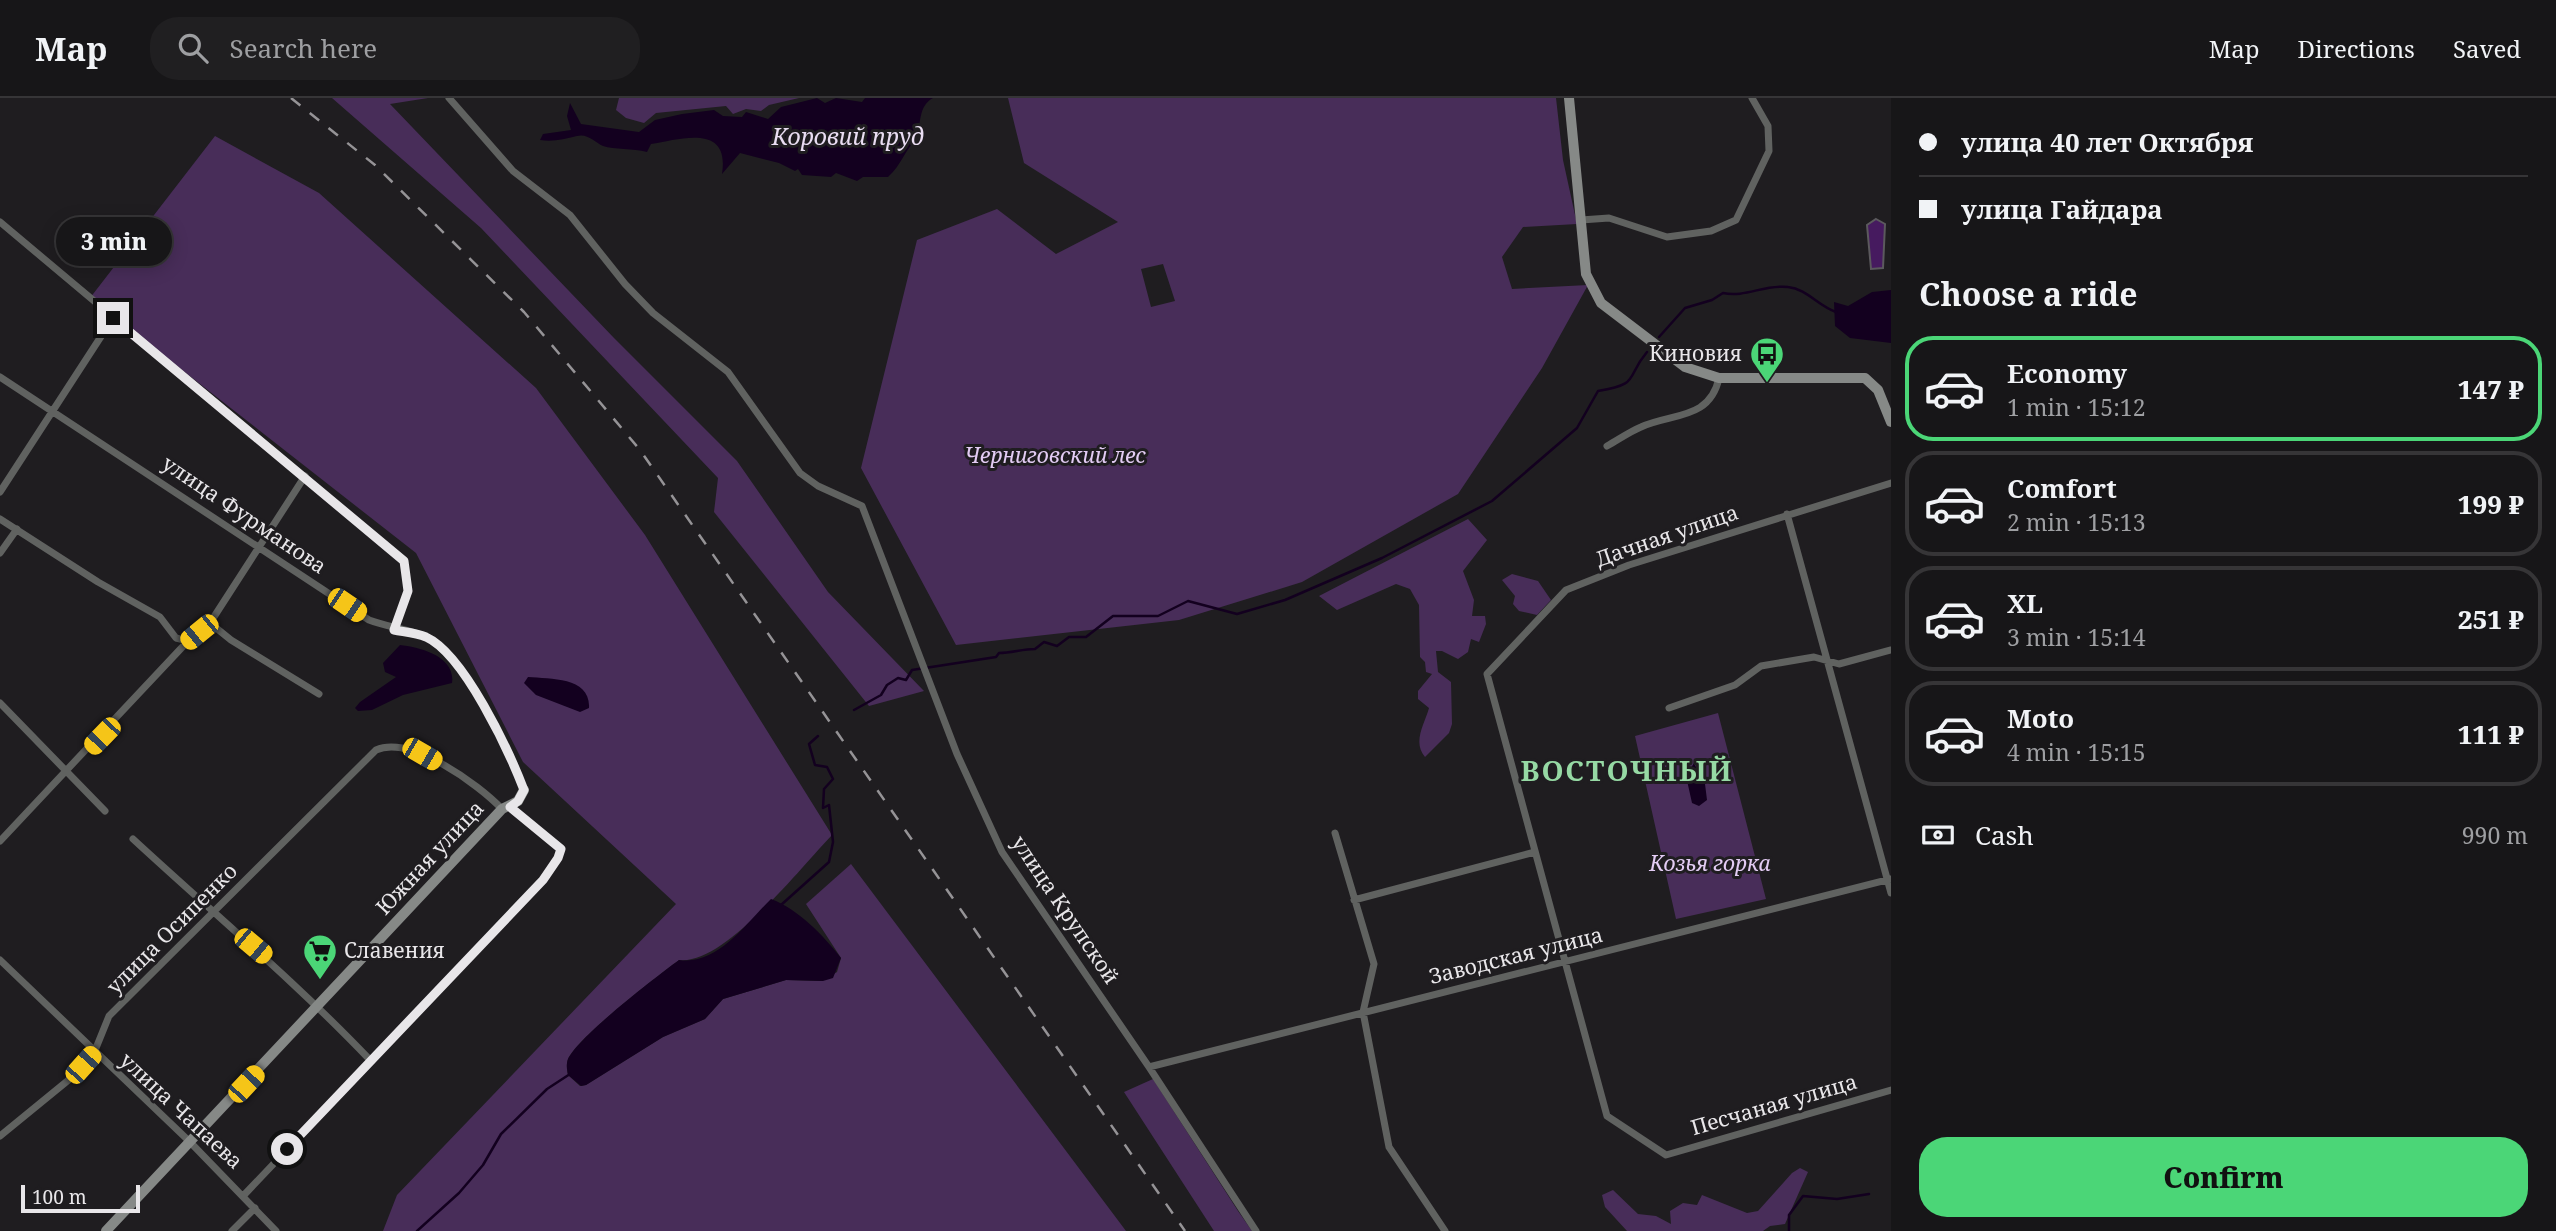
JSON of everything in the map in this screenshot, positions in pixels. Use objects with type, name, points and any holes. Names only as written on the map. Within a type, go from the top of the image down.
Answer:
[{"type":"street","name":"улица Крупской","points":[[449,98],[513,171],[570,215],[625,285],[653,313],[728,372],[800,473],[818,486],[862,506],[957,754],[1002,852],[1149,1067],[1256,1231]]},
{"type":"street","points":[[1569,98],[1587,274],[1601,303],[1685,367],[1719,378],[1864,378],[1878,390],[1891,422]]},
{"type":"street","points":[[1581,220],[1609,218],[1667,237],[1711,231],[1737,220],[1769,151],[1768,126],[1752,98]]},
{"type":"street","points":[[0,222],[404,561],[408,591],[394,630]]},
{"type":"street","points":[[0,492],[113,318]]},
{"type":"street","name":"улица Фурманова","points":[[0,377],[54,410],[369,620],[394,630],[425,637],[446,650],[464,674],[516,766],[524,790]]},
{"type":"street","points":[[1607,446],[1643,426],[1689,414],[1706,405],[1719,378]]},
{"type":"street","points":[[0,841],[67,773],[188,641],[211,622],[258,545],[305,476]]},
{"type":"street","name":"Дачная улица","points":[[1535,852],[1487,674],[1566,590],[1629,565],[1891,483]]},
{"type":"street","points":[[1787,514],[1891,893]]},
{"type":"street","points":[[0,519],[98,582],[160,617],[176,638],[188,641]]},
{"type":"street","points":[[0,553],[17,529]]},
{"type":"street","points":[[211,622],[231,640],[319,694]]},
{"type":"street","points":[[1669,708],[1735,685],[1761,666],[1814,657],[1839,664],[1891,650]]},
{"type":"street","points":[[0,703],[105,811]]},
{"type":"street","name":"улица Осипенко","points":[[0,1136],[71,1078],[94,1053],[109,1016],[376,750],[399,746],[422,754],[468,781],[506,808]]},
{"type":"street","name":"Южная улица","points":[[106,1231],[506,808],[518,801],[524,790]]},
{"type":"street","points":[[244,1195],[543,880],[558,858],[561,849],[506,808]]},
{"type":"street","points":[[1335,833],[1374,964],[1363,1012],[1389,1147],[1445,1231]]},
{"type":"street","points":[[133,839],[319,1006],[371,1061]]},
{"type":"street","points":[[1354,900],[1535,852],[1565,962]]},
{"type":"street","name":"Заводская улица","points":[[1149,1067],[1889,880]]},
{"type":"street","name":"улица Чапаева","points":[[0,960],[244,1195],[276,1231]]},
{"type":"street","name":"Песчаная улица","points":[[1565,962],[1607,1116],[1666,1155],[1891,1090]]},
{"type":"street","points":[[232,1231],[255,1208]]},
{"type":"green space","points":[[332,98],[428,98],[390,104],[614,338],[737,461],[828,592],[924,691],[869,706],[714,512],[718,478],[481,228]]},
{"type":"green space","points":[[619,98],[799,98],[769,105],[761,111],[746,109],[733,114],[726,106],[656,113],[644,123],[626,118],[616,110]]},
{"type":"green space","name":"Черниговский лес","points":[[1008,98],[1556,98],[1563,160],[1577,224],[1523,227],[1502,257],[1512,289],[1588,285],[1542,368],[1458,494],[1302,582],[1179,620],[956,645],[861,468],[917,240],[997,209],[1056,254],[1118,222],[1024,163]],"holes":[[[1163,264],[1175,301],[1151,307],[1141,269]]]},
{"type":"green space","points":[[215,136],[319,193],[536,388],[645,535],[832,835],[739,932],[718,948],[697,958],[679,960],[602,1022],[568,1059],[568,1075],[580,1086],[586,1085],[663,1037],[705,1019],[723,999],[786,980],[822,981],[837,972],[841,958],[806,904],[851,864],[1126,1231],[383,1231],[397,1195],[676,904],[523,762],[416,553],[90,298]]},
{"type":"green space","points":[[1468,519],[1487,540],[1463,571],[1474,600],[1472,616],[1485,616],[1486,624],[1479,642],[1471,639],[1468,652],[1458,659],[1436,651],[1438,672],[1451,682],[1452,724],[1449,733],[1425,757],[1419,739],[1429,708],[1418,699],[1418,691],[1432,674],[1426,672],[1425,662],[1420,657],[1419,605],[1410,589],[1396,584],[1337,610],[1319,596]]},
{"type":"green space","points":[[1512,574],[1538,581],[1551,600],[1537,615],[1519,611],[1513,604],[1515,596],[1502,580]]},
{"type":"green space","name":"Козья горка","points":[[1718,713],[1766,899],[1676,919],[1635,736]]},
{"type":"green space","points":[[1153,1079],[1252,1231],[1214,1231],[1124,1092]]},
{"type":"green space","points":[[1800,1168],[1808,1172],[1785,1224],[1770,1226],[1763,1231],[1627,1231],[1605,1207],[1602,1195],[1613,1190],[1638,1214],[1656,1216],[1671,1224],[1670,1211],[1683,1203],[1697,1205],[1702,1195],[1747,1213],[1758,1211],[1792,1173]]},
{"type":"water","name":"Коровий пруд","points":[[817,98],[825,103],[836,98],[862,102],[865,98],[933,98],[922,111],[917,139],[893,172],[888,177],[863,177],[857,181],[836,173],[831,177],[802,175],[798,169],[795,171],[779,163],[740,153],[722,174],[722,158],[718,147],[701,138],[651,144],[647,152],[603,146],[581,135],[540,140],[543,134],[571,130],[567,116],[570,103],[581,124],[639,132],[655,120],[714,110],[723,116],[742,117],[746,112],[768,119],[781,107]]},
{"type":"water","points":[[1891,290],[1891,343],[1850,338],[1835,326],[1834,302],[1848,306],[1872,292]]},
{"type":"water","points":[[400,645],[426,651],[442,660],[452,674],[452,683],[403,695],[372,710],[358,711],[355,708],[360,702],[396,677],[385,672],[383,663]]},
{"type":"water","points":[[528,677],[577,685],[584,690],[589,708],[580,712],[536,695],[524,683]]},
{"type":"water","points":[[1694,763],[1697,769],[1703,768],[1707,800],[1699,806],[1692,803],[1686,776]]},
{"type":"water","points":[[771,899],[791,909],[810,924],[841,958],[833,978],[823,981],[786,980],[723,999],[705,1019],[663,1037],[586,1085],[581,1086],[568,1075],[568,1059],[602,1022],[679,960],[693,960],[719,949],[742,930]]},
{"type":"building","points":[[1876,219],[1885,224],[1883,268],[1871,269],[1867,225]]},
{"type":"waterway","points":[[1659,337],[1685,308],[1712,300],[1723,293],[1739,294],[1771,287],[1795,288],[1836,312]]},
{"type":"waterway","points":[[854,710],[881,695],[887,685],[898,678],[906,680],[912,670],[996,657],[999,653],[1035,649],[1044,642],[1057,646],[1069,637],[1086,637],[1113,616],[1158,616],[1188,601],[1237,614],[1285,600],[1382,558],[1492,501],[1577,428],[1598,391],[1627,382],[1647,352]]},
{"type":"waterway","points":[[781,905],[829,862],[833,842],[829,805],[823,808],[824,789],[833,779],[827,767],[815,765],[809,744],[818,736]]},
{"type":"waterway","points":[[417,1231],[459,1193],[483,1165],[501,1134],[547,1089],[570,1074]]},
{"type":"waterway","points":[[1789,1231],[1789,1215],[1803,1196],[1837,1199],[1869,1194]]},
{"type":"railway","points":[[291,98],[375,165],[524,312],[640,450],[1185,1231]]},
{"type":"place","name":"Киновия","points":[[1767,384]]},
{"type":"place","name":"Славения","points":[[320,981]]},
{"type":"district","name":"ВОСТОЧНЫЙ","points":[[1627,771]]},
{"type":"route","points":[[113,318],[404,561],[408,591],[394,630],[425,637],[446,650],[464,674],[516,766],[524,790],[518,801],[510,807],[561,849],[543,880],[287,1149]]}]
